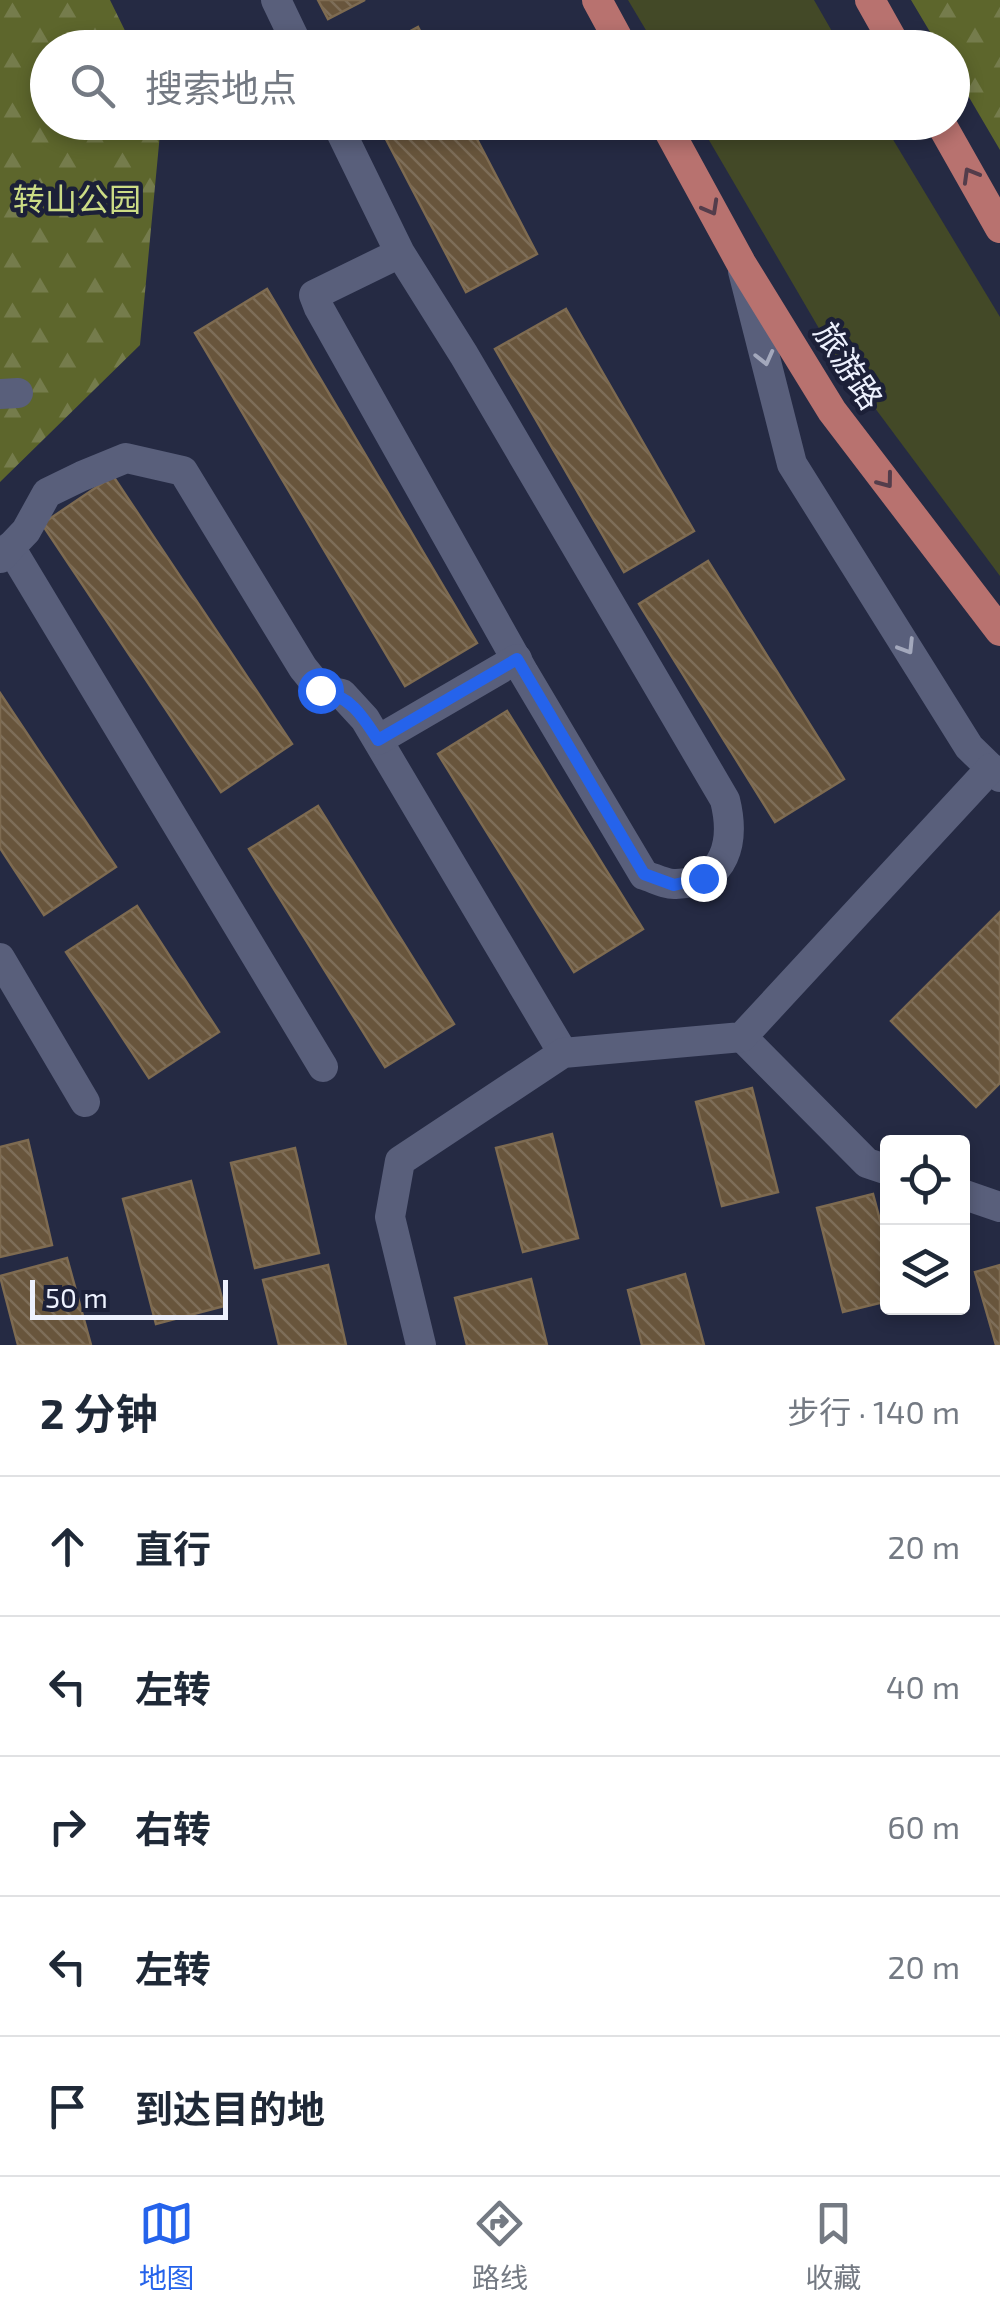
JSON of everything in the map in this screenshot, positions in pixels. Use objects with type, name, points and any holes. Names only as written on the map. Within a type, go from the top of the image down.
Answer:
[{"type":"main road","points":[[597,0],[613,30]]},
{"type":"main road","points":[[870,0],[888,30]]},
{"type":"main road","name":"旅游路","points":[[674,140],[741,264],[832,411],[1000,630]]},
{"type":"main road","points":[[950,140],[1000,228]]},
{"type":"street","points":[[276,0],[291,30]]},
{"type":"street","points":[[345,140],[400,253],[484,388],[725,800],[732,829],[722,862],[703,878],[674,885],[644,874],[517,659],[314,295],[400,253]]},
{"type":"street","points":[[420,1345],[390,1216],[400,1162],[563,1052],[742,1037],[996,773],[970,747],[792,464],[741,264]]},
{"type":"street","points":[[323,1067],[5,552],[26,531],[47,494],[126,458],[184,471],[320,690],[342,694],[365,719],[563,1052]]},
{"type":"street","points":[[378,740],[517,659]]},
{"type":"street","points":[[0,958],[86,1102]]},
{"type":"street","points":[[742,1037],[867,1163],[880,1167]]},
{"type":"street","points":[[970,1197],[1000,1207]]},
{"type":"green space","name":"转山公园","points":[[0,0],[110,0],[125,30],[30,30],[30,140],[159,140],[140,345],[0,482]]},
{"type":"green space","points":[[628,0],[814,0],[831,30],[646,30]]},
{"type":"green space","points":[[911,0],[1000,0],[1000,150],[970,99],[970,30],[929,30]]},
{"type":"green space","points":[[709,140],[893,140],[1000,317],[1000,576],[831,349]]},
{"type":"building","points":[[318,0],[365,0],[328,19]]},
{"type":"building","points":[[386,140],[477,140],[537,254],[466,292]]},
{"type":"building","points":[[267,289],[477,643],[405,686],[195,333]]},
{"type":"building","points":[[566,309],[694,531],[624,572],[495,349]]},
{"type":"building","points":[[113,476],[292,744],[221,792],[42,524]]},
{"type":"building","points":[[708,561],[844,779],[775,822],[639,604]]},
{"type":"building","points":[[0,693],[116,867],[44,915],[0,848]]},
{"type":"building","points":[[507,711],[643,929],[574,972],[438,754]]},
{"type":"building","points":[[318,806],[454,1024],[385,1067],[249,849]]},
{"type":"building","points":[[137,906],[219,1032],[149,1078],[66,952]]},
{"type":"building","points":[[1000,912],[1000,1083],[976,1107],[891,1021]]},
{"type":"building","points":[[752,1088],[778,1192],[722,1206],[696,1102]]},
{"type":"building","points":[[552,1134],[578,1238],[523,1252],[496,1148]]},
{"type":"building","points":[[28,1140],[52,1245],[0,1257],[0,1147]]},
{"type":"building","points":[[295,1148],[319,1253],[255,1268],[231,1163]]},
{"type":"building","points":[[191,1181],[224,1306],[156,1324],[123,1199]]},
{"type":"building","points":[[873,1194],[880,1220],[880,1303],[843,1312],[817,1208]]},
{"type":"building","points":[[67,1258],[91,1345],[18,1345],[0,1276]]},
{"type":"building","points":[[328,1265],[346,1345],[279,1345],[263,1280]]},
{"type":"building","points":[[1000,1265],[1000,1345],[996,1345],[975,1272]]},
{"type":"building","points":[[685,1274],[704,1345],[642,1345],[628,1290]]},
{"type":"building","points":[[531,1279],[547,1345],[467,1345],[455,1298]]},
{"type":"route","points":[[320,690],[342,694],[378,740],[517,659],[644,874],[674,885],[703,878]]}]
